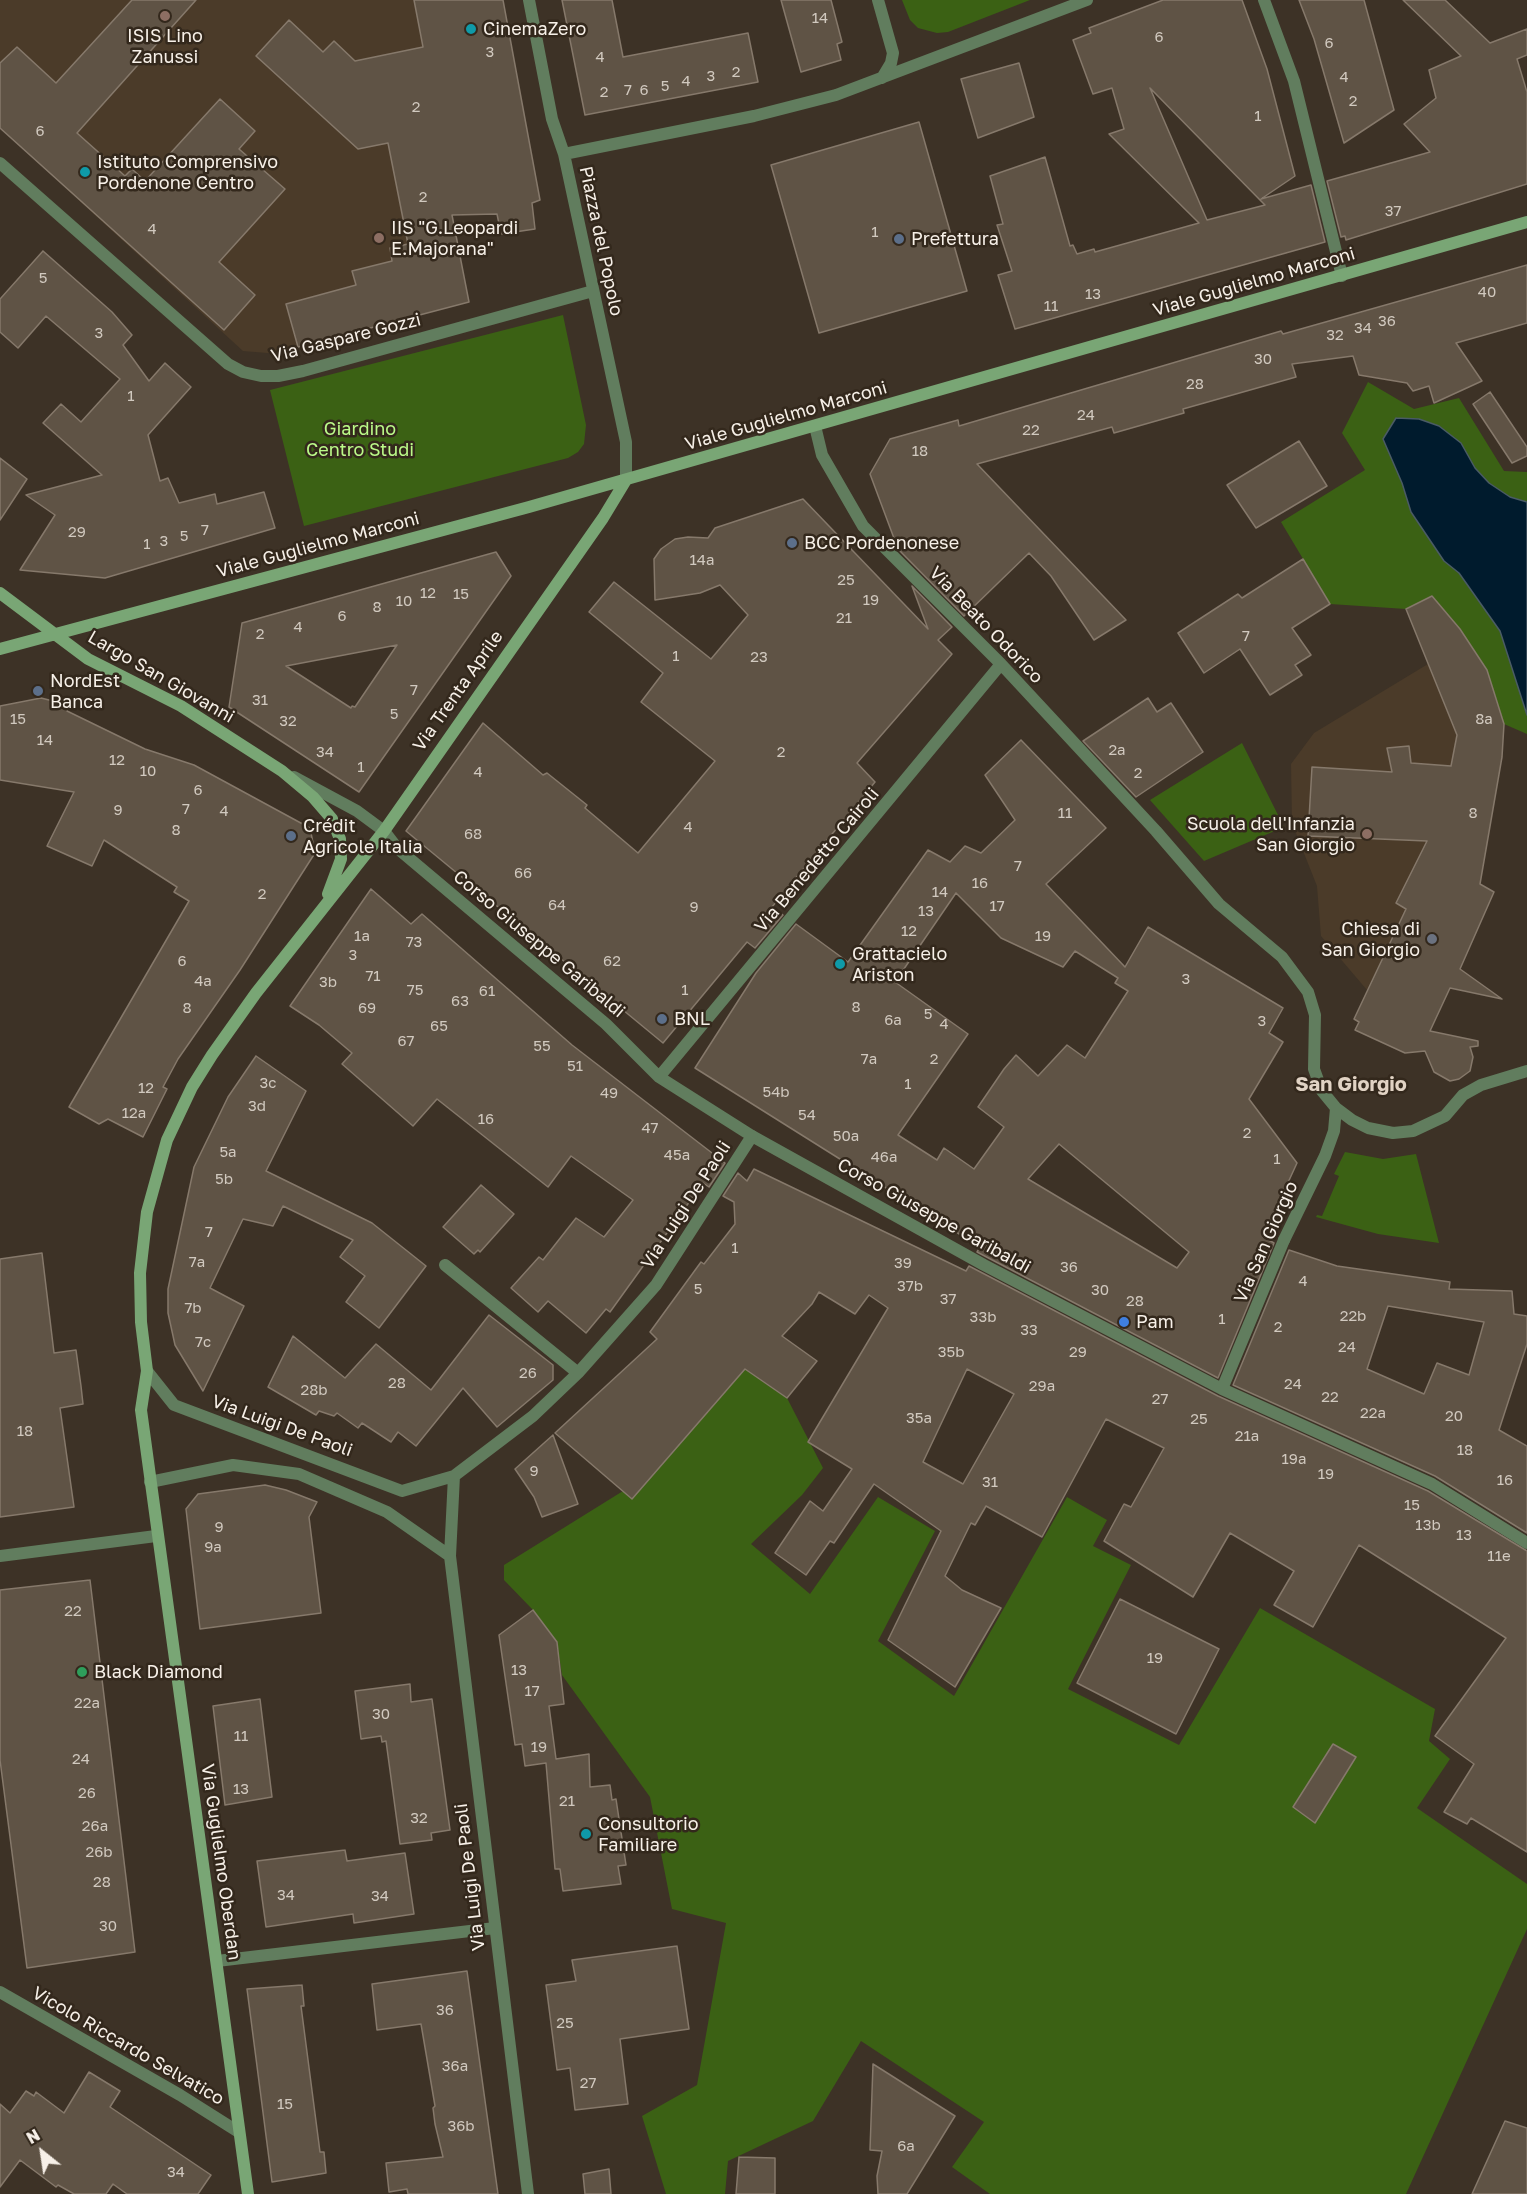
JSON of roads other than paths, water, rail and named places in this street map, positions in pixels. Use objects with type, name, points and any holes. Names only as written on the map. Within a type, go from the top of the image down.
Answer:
[{"type":"main road","name":"Viale Guglielmo Marconi","points":[[52,633],[626,480],[1527,222]]},
{"type":"main road","name":"Via Trenta Aprile","points":[[314,918],[384,831],[603,518],[626,480]]},
{"type":"main road","name":"Largo San Giovanni","points":[[0,593],[88,659],[181,706],[282,771],[313,797],[332,819],[340,839],[341,859],[334,881],[314,918]]},
{"type":"main road","points":[[0,649],[52,633]]},
{"type":"main road","name":"Via Guglielmo Oberdan","points":[[248,2194],[237,2132],[217,1961],[156,1536],[141,1410],[147,1371],[141,1322],[140,1273],[147,1212],[167,1140],[192,1087],[212,1055],[314,918]]},
{"type":"street","points":[[529,0],[552,119],[564,154]]},
{"type":"street","points":[[878,0],[893,53],[891,63],[882,78]]},
{"type":"street","name":"Piazza del Popolo","points":[[626,480],[626,442],[564,154],[754,116],[836,95],[1087,0]]},
{"type":"street","points":[[1264,0],[1294,81],[1342,276]]},
{"type":"street","name":"Via Gaspare Gozzi","points":[[0,163],[228,364],[243,372],[261,376],[278,376],[303,371],[593,291]]},
{"type":"street","name":"Via Beato Odorico","points":[[815,426],[822,455],[863,526],[1001,664],[1134,807],[1219,904],[1282,957],[1308,992],[1315,1015],[1314,1069],[1322,1090],[1336,1108]]},
{"type":"street","name":"Via Benedetto Cairoli","points":[[659,1077],[1001,664]]},
{"type":"street","name":"Largo San Giovanni","points":[[282,771],[357,811],[384,831]]},
{"type":"street","name":"Corso Giuseppe Garibaldi","points":[[384,831],[398,848],[606,1024],[659,1077],[752,1137],[984,1265],[1222,1389],[1432,1484],[1527,1543]]},
{"type":"street","points":[[1336,1108],[1352,1120],[1381,1132],[1413,1131],[1444,1116],[1463,1095],[1481,1084],[1527,1071]]},
{"type":"street","name":"Via San Giorgio","points":[[1222,1389],[1284,1240],[1325,1156],[1334,1131],[1336,1108]]},
{"type":"street","name":"Via Luigi De Paoli","points":[[147,1371],[174,1405],[402,1491],[454,1476],[533,1416],[578,1373],[656,1285],[752,1137]]},
{"type":"street","points":[[445,1264],[578,1373]]},
{"type":"street","points":[[150,1482],[233,1465],[299,1474],[387,1512],[450,1556]]},
{"type":"street","name":"Via Luigi De Paoli","points":[[454,1476],[450,1556],[528,2194]]},
{"type":"street","points":[[0,1556],[156,1536]]},
{"type":"street","points":[[217,1961],[495,1928]]},
{"type":"street","name":"Vicolo Riccardo Selvatico","points":[[0,1992],[180,2095],[237,2132]]},
{"type":"water","points":[[1396,418],[1419,419],[1439,426],[1461,443],[1475,468],[1489,483],[1510,497],[1527,502],[1527,715],[1500,631],[1459,573],[1444,561],[1411,512],[1402,483],[1383,439]]},
{"type":"place","name":"ISIS Lino Zanussi","points":[[165,16]]},
{"type":"place","name":"CinemaZero","points":[[471,29]]},
{"type":"place","name":"Istituto Comprensivo Pordenone Centro","points":[[85,172]]},
{"type":"place","name":"IIS \"G.Leopardi E.Majorana\"","points":[[379,238]]},
{"type":"place","name":"Prefettura","points":[[899,239]]},
{"type":"place","name":"BCC Pordenonese","points":[[792,543]]},
{"type":"place","name":"NordEst Banca","points":[[38,691]]},
{"type":"place","name":"Scuola dell'Infanzia San Giorgio","points":[[1367,834]]},
{"type":"place","name":"Crédit Agricole Italia","points":[[291,836]]},
{"type":"place","name":"Chiesa di San Giorgio","points":[[1432,939]]},
{"type":"place","name":"Grattacielo Ariston","points":[[840,964]]},
{"type":"place","name":"BNL","points":[[662,1019]]},
{"type":"place","name":"Pam","points":[[1124,1322]]},
{"type":"place","name":"Black Diamond","points":[[82,1672]]},
{"type":"place","name":"Consultorio Familiare","points":[[586,1834]]},
{"type":"district","name":"San Giorgio","points":[[1351,1085]]},
{"type":"park label","name":"Giardino Centro Studi","points":[[360,439]]}]
